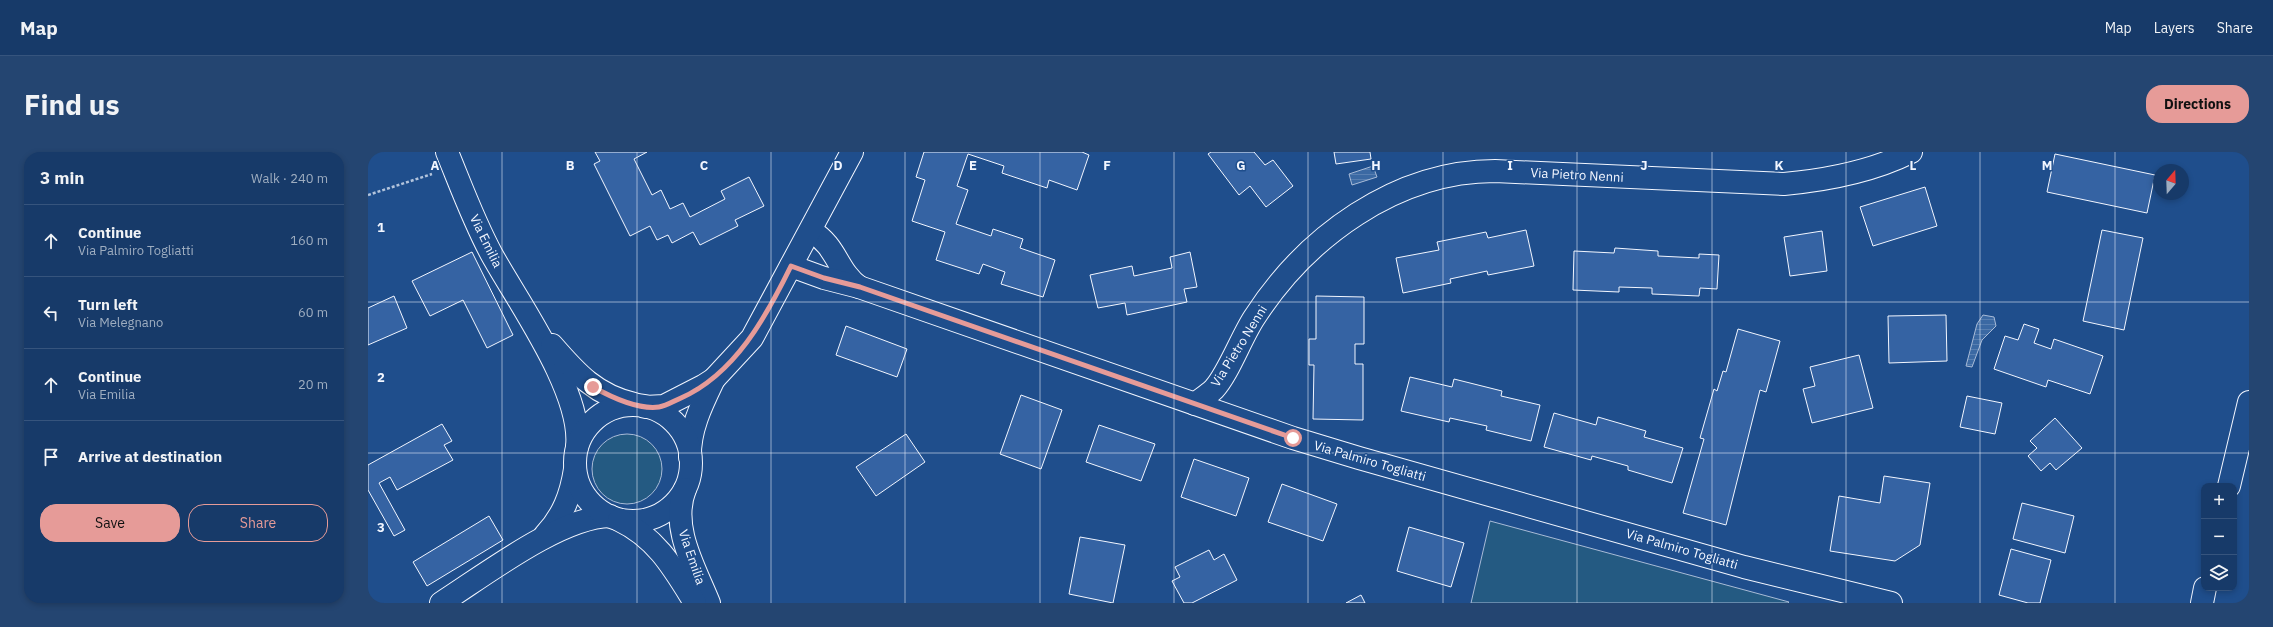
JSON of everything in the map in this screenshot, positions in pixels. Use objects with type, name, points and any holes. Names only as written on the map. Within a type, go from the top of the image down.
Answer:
[{"type":"street","points":[[541,539],[554,525],[564,509],[572,488],[576,460],[583,433],[599,416],[621,406],[664,406],[686,396],[714,379],[752,338],[852,152]]},
{"type":"street","name":"Via Pietro Nenni","points":[[1195,404],[1214,388],[1255,316],[1297,264],[1318,243],[1366,209],[1399,192],[1428,180],[1471,171],[1495,171],[1784,184],[1815,181],[1848,175],[1911,152]]},
{"type":"street","name":"Via Emilia","points":[[450,160],[491,254],[534,325],[558,373],[574,415],[577,432],[576,460]]},
{"type":"street","name":"Via Palmiro Togliatti","points":[[811,230],[829,244],[850,280],[860,287]]},
{"type":"street","name":"Via Palmiro Togliatti","points":[[791,266],[824,278],[860,287],[1195,404],[1358,458],[1744,566],[1891,603]]},
{"type":"street","name":"Via Emilia","points":[[534,325],[583,380],[611,396],[643,406]]},
{"type":"street","points":[[441,603],[541,539],[585,520],[610,516],[636,521],[656,516],[673,505],[686,486],[690,470],[692,438],[696,421],[714,379]]},
{"type":"street","points":[[2230,483],[2244,447],[2249,402]]},
{"type":"street","points":[[643,406],[660,412],[676,424],[686,440],[690,457]]},
{"type":"street","points":[[576,460],[580,486],[586,498],[595,507],[610,516]]},
{"type":"street","name":"Via Emilia","points":[[686,486],[680,511],[683,532],[688,551],[709,603]]},
{"type":"street","name":"Via Emilia","points":[[610,516],[638,530],[658,548],[696,603]]},
{"type":"street","points":[[2202,603],[2204,591]]},
{"type":"path","points":[[368,195],[450,160]]},
{"type":"shaded area","points":[[1373,166],[1377,177],[1352,185],[1349,174]]},
{"type":"shaded area","points":[[1983,315],[1994,317],[1996,326],[1982,340],[1972,367],[1966,366],[1977,324]]},
{"type":"shaded area","points":[[627,434],[640,437],[652,444],[659,456],[662,469],[659,482],[652,494],[640,501],[627,504],[614,501],[602,494],[595,482],[592,469],[595,456],[602,444],[614,437]]},
{"type":"shaded area","points":[[1490,521],[1789,602],[1471,603]]},
{"type":"building","points":[[595,152],[647,152],[634,159],[652,195],[661,190],[670,209],[683,203],[690,217],[725,199],[721,191],[749,177],[764,206],[735,220],[738,226],[700,245],[693,232],[672,243],[668,235],[657,240],[650,226],[630,236],[594,164],[600,161]]},
{"type":"building","points":[[924,152],[1082,152],[1089,155],[1077,190],[1049,180],[1047,188],[1002,173],[1004,166],[968,154],[957,186],[968,190],[956,224],[991,236],[993,229],[1023,239],[1020,248],[1055,260],[1043,297],[1001,284],[1005,272],[983,264],[979,274],[936,260],[945,232],[912,221],[925,180],[916,177]]},
{"type":"building","points":[[1211,152],[1254,152],[1265,165],[1273,160],[1293,186],[1266,207],[1250,186],[1239,195],[1208,154]]},
{"type":"building","points":[[1334,152],[1370,152],[1371,159],[1336,164]]},
{"type":"building","points":[[2055,154],[2153,175],[2153,184],[2147,213],[2047,192]]},
{"type":"building","points":[[1925,187],[1937,226],[1873,246],[1860,207]]},
{"type":"building","points":[[1526,230],[1534,266],[1488,275],[1487,271],[1450,279],[1451,283],[1403,293],[1396,258],[1439,250],[1437,242],[1486,232],[1488,238]]},
{"type":"building","points":[[2102,230],[2143,238],[2124,330],[2083,321]]},
{"type":"building","points":[[1822,231],[1827,271],[1790,276],[1784,237]]},
{"type":"building","points":[[1615,248],[1658,251],[1658,256],[1699,258],[1699,254],[1719,255],[1717,289],[1700,288],[1699,296],[1652,294],[1652,288],[1619,287],[1619,292],[1573,290],[1574,251],[1614,253]]},
{"type":"building","points":[[472,252],[513,335],[487,348],[463,300],[430,316],[412,281]]},
{"type":"building","points":[[1190,252],[1197,287],[1184,289],[1187,302],[1127,315],[1125,303],[1098,308],[1090,275],[1132,266],[1134,276],[1172,268],[1170,257]]},
{"type":"building","points":[[394,296],[407,328],[368,345],[368,308]]},
{"type":"building","points":[[1316,296],[1364,297],[1364,344],[1355,344],[1355,364],[1363,364],[1363,420],[1313,419],[1314,365],[1309,365],[1309,339],[1316,339]]},
{"type":"building","points":[[1946,315],[1947,361],[1889,363],[1888,316]]},
{"type":"building","points":[[2024,324],[2039,329],[2034,343],[2051,349],[2054,339],[2103,356],[2090,394],[2048,380],[2046,387],[1994,369],[2005,336],[2018,340]]},
{"type":"building","points":[[846,326],[907,349],[897,377],[836,355]]},
{"type":"building","points":[[1738,329],[1780,341],[1766,392],[1760,390],[1726,525],[1683,513],[1704,439],[1700,438],[1714,389],[1717,391],[1723,371],[1726,372]]},
{"type":"building","points":[[1859,355],[1873,408],[1812,423],[1803,389],[1815,386],[1810,367]]},
{"type":"building","points":[[1410,377],[1452,387],[1454,379],[1502,391],[1501,396],[1540,405],[1531,441],[1486,430],[1487,426],[1450,418],[1449,422],[1401,411]]},
{"type":"building","points":[[1021,395],[1062,410],[1041,469],[1000,454]]},
{"type":"building","points":[[1967,396],[2002,403],[1995,434],[1960,427]]},
{"type":"building","points":[[1554,413],[1596,425],[1598,417],[1646,431],[1644,437],[1683,448],[1672,483],[1628,470],[1628,466],[1592,456],[1591,460],[1544,447]]},
{"type":"building","points":[[2055,418],[2082,448],[2056,470],[2050,463],[2041,471],[2028,456],[2037,448],[2030,441]]},
{"type":"building","points":[[442,424],[452,441],[444,445],[453,460],[397,490],[390,477],[379,483],[405,530],[394,536],[368,490],[368,465]]},
{"type":"building","points":[[1099,425],[1155,444],[1141,481],[1086,462]]},
{"type":"building","points":[[906,434],[925,462],[876,496],[856,467]]},
{"type":"building","points":[[1194,459],[1249,478],[1236,516],[1181,497]]},
{"type":"building","points":[[1884,476],[1930,483],[1920,545],[1895,561],[1830,551],[1839,496],[1880,503]]},
{"type":"building","points":[[1282,484],[1337,504],[1323,541],[1268,522]]},
{"type":"building","points":[[2022,503],[2074,516],[2065,553],[2013,539]]},
{"type":"building","points":[[489,516],[503,540],[427,586],[413,562]]},
{"type":"building","points":[[1409,527],[1464,543],[1451,587],[1397,571]]},
{"type":"building","points":[[1080,537],[1125,545],[1113,603],[1069,594]]},
{"type":"building","points":[[2011,549],[2051,560],[2040,603],[2028,603],[1999,595]]},
{"type":"building","points":[[1209,550],[1214,560],[1224,554],[1237,580],[1192,603],[1184,603],[1172,581],[1180,577],[1175,567]]},
{"type":"building","points":[[1361,595],[1365,603],[1346,603]]},
{"type":"route","points":[[593,387],[621,401],[658,407],[664,406],[686,396],[703,386],[714,379],[752,338],[786,278],[791,266],[824,278],[860,287],[884,297],[1293,438]]}]
